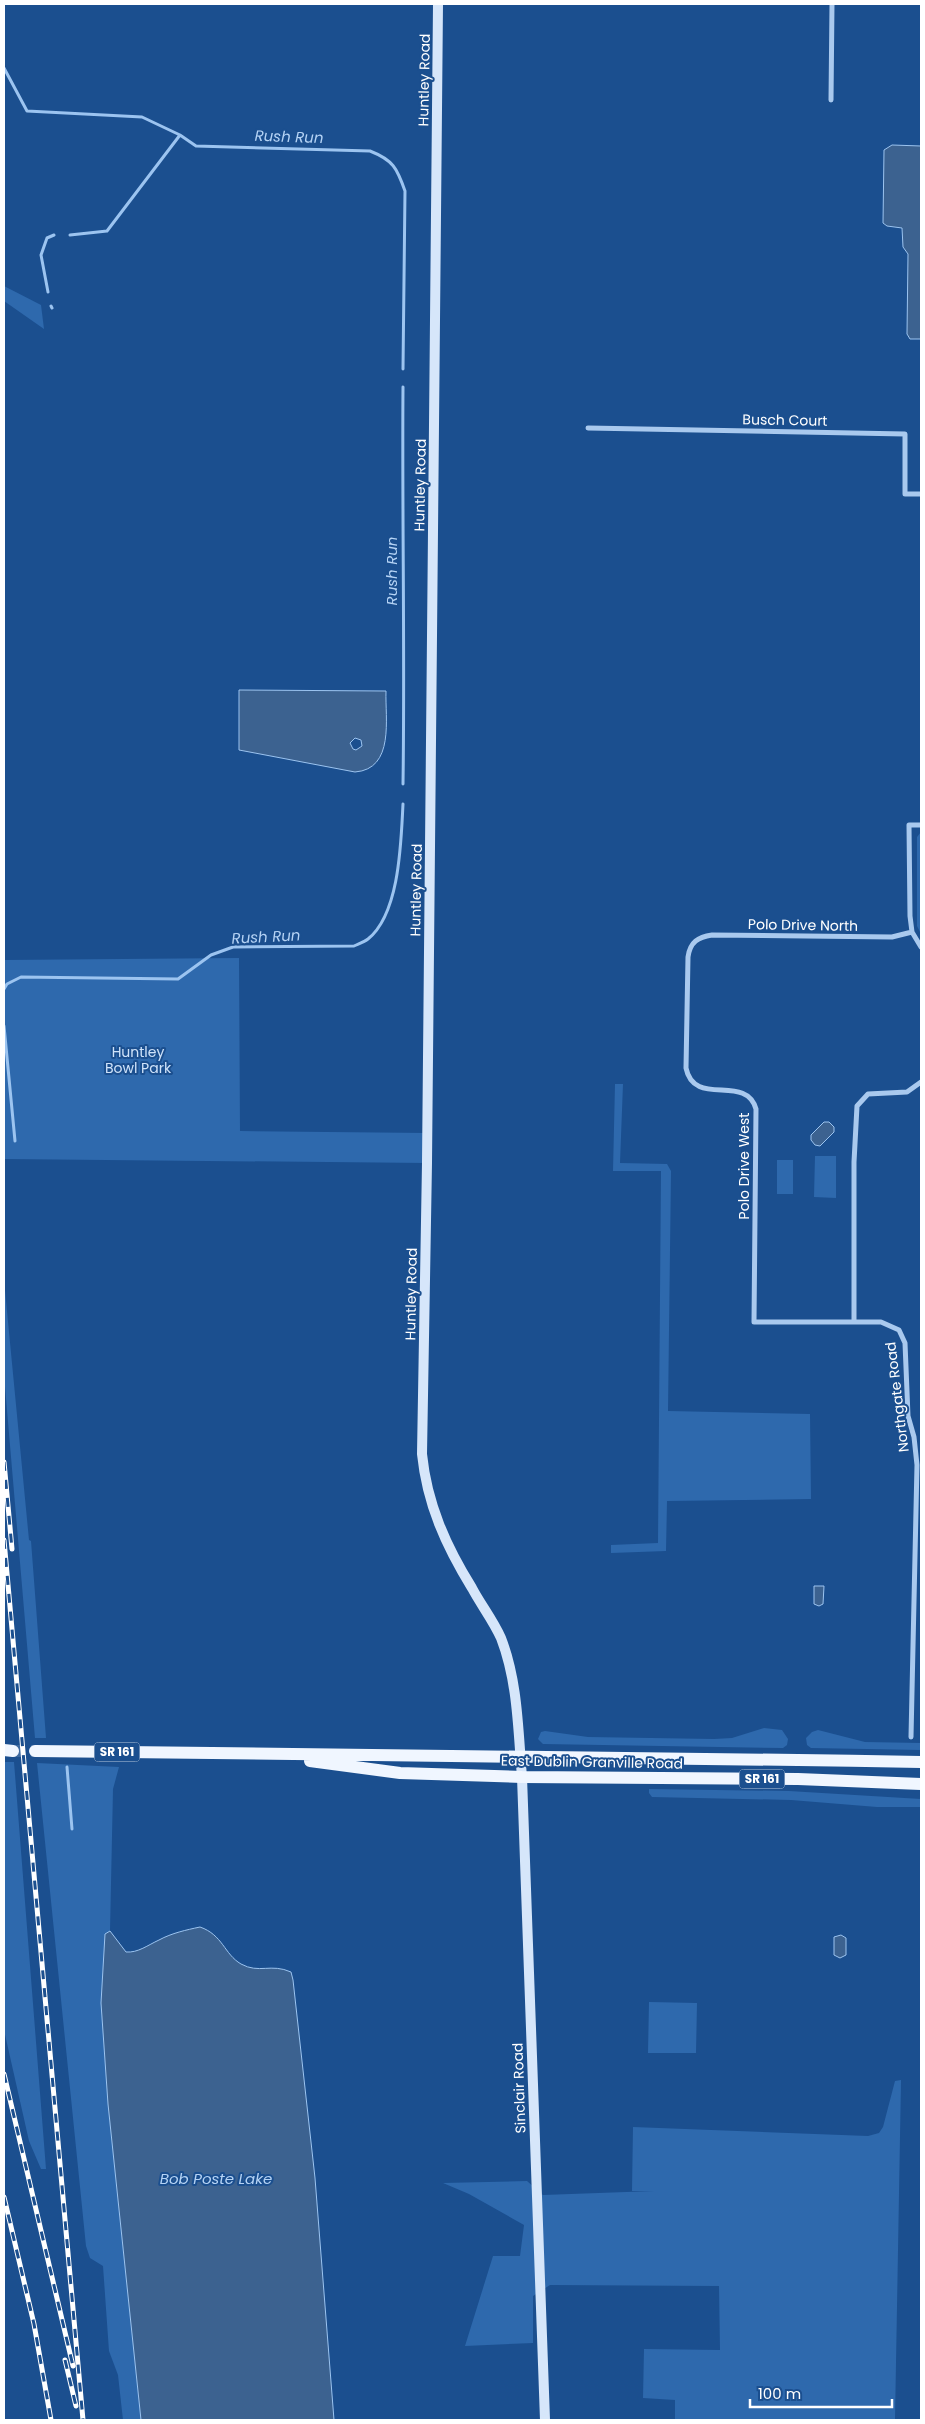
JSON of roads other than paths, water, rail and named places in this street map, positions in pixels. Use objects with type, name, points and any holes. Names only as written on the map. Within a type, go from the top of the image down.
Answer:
[{"type":"main road","name":"Huntley Road","points":[[438,4],[427,1163],[422,1454],[427,1491],[439,1527],[455,1560],[491,1618],[507,1655],[515,1688],[520,1755]]},
{"type":"main road","name":"East Dublin Granville Road","points":[[36,1751],[520,1755],[921,1762]]},
{"type":"main road","name":"East Dublin Granville Road","points":[[263,1754],[400,1772],[522,1777],[798,1779],[921,1784]]},
{"type":"main road","name":"Sinclair Road","points":[[520,1755],[544,2420]]},
{"type":"street","points":[[831,100],[832,4]]},
{"type":"street","name":"Busch Court","points":[[588,428],[905,434],[905,494],[921,494]]},
{"type":"street","points":[[921,825],[909,825],[910,916],[912,932],[921,947]]},
{"type":"street","name":"Polo Drive North","points":[[695,941],[712,935],[892,937],[912,932]]},
{"type":"street","name":"Polo Drive West","points":[[695,941],[689,948],[688,957],[688,1074],[693,1083],[701,1088],[744,1093],[752,1100],[756,1109],[754,1322]]},
{"type":"street","points":[[854,1322],[854,1162],[857,1106],[868,1094],[907,1092],[921,1082]]},
{"type":"street","name":"Northgate Road","points":[[754,1322],[886,1323],[894,1326],[903,1336],[906,1349],[908,1416],[914,1437],[917,1465],[912,1738]]},
{"type":"street","points":[[914,1437],[921,1436]]},
{"type":"water","points":[[892,145],[921,146],[921,339],[910,339],[907,334],[908,254],[903,247],[902,228],[887,226],[883,223],[884,150]]},
{"type":"water","points":[[239,690],[386,691],[385,741],[377,762],[368,769],[355,772],[239,750]],"holes":[[[355,738],[361,740],[362,746],[356,750],[353,749],[350,743]]]},
{"type":"water","points":[[824,1122],[829,1122],[834,1127],[834,1132],[820,1146],[815,1145],[811,1140],[811,1135]]},
{"type":"water","points":[[814,1586],[824,1586],[823,1604],[819,1606],[814,1604]]},
{"type":"water","name":"Bob Poste Lake","points":[[200,1927],[214,1935],[235,1960],[247,1967],[277,1968],[291,1972],[315,2178],[334,2420],[141,2420],[108,2104],[101,2003],[105,1934],[110,1931],[126,1952],[130,1952],[174,1934]]},
{"type":"water","points":[[841,1935],[846,1938],[846,1955],[840,1958],[834,1955],[834,1937]]},
{"type":"waterway","name":"Rush Run","points":[[4,68],[27,111],[142,117],[180,135],[196,146],[370,151],[384,158],[393,166],[405,191],[403,369]]},
{"type":"waterway","points":[[70,235],[107,231],[180,135]]},
{"type":"waterway","points":[[48,292],[41,255],[47,238],[54,235]]},
{"type":"waterway","name":"Rush Run","points":[[403,387],[403,784]]},
{"type":"waterway","name":"Rush Run","points":[[4,989],[7,984],[21,977],[178,979],[211,955],[233,947],[354,946],[361,943],[368,939],[379,927],[393,895],[397,876],[403,804]]},
{"type":"waterway","name":"Rush Run","points":[[4,1026],[15,1141]]},
{"type":"waterway","name":"Rush Run","points":[[67,1767],[72,1829]]},
{"type":"tunnel","points":[[13,1751],[35,1751]]},
{"type":"railway","points":[[4,1462],[12,1549]]},
{"type":"railway","points":[[4,1540],[83,2420]]},
{"type":"railway","points":[[4,2074],[73,2366]]},
{"type":"railway","points":[[4,2197],[34,2324],[51,2420]]},
{"type":"railway","points":[[65,2360],[76,2406]]},
{"type":"park label","name":"Huntley Bowl Park","points":[[138,1060]]}]
